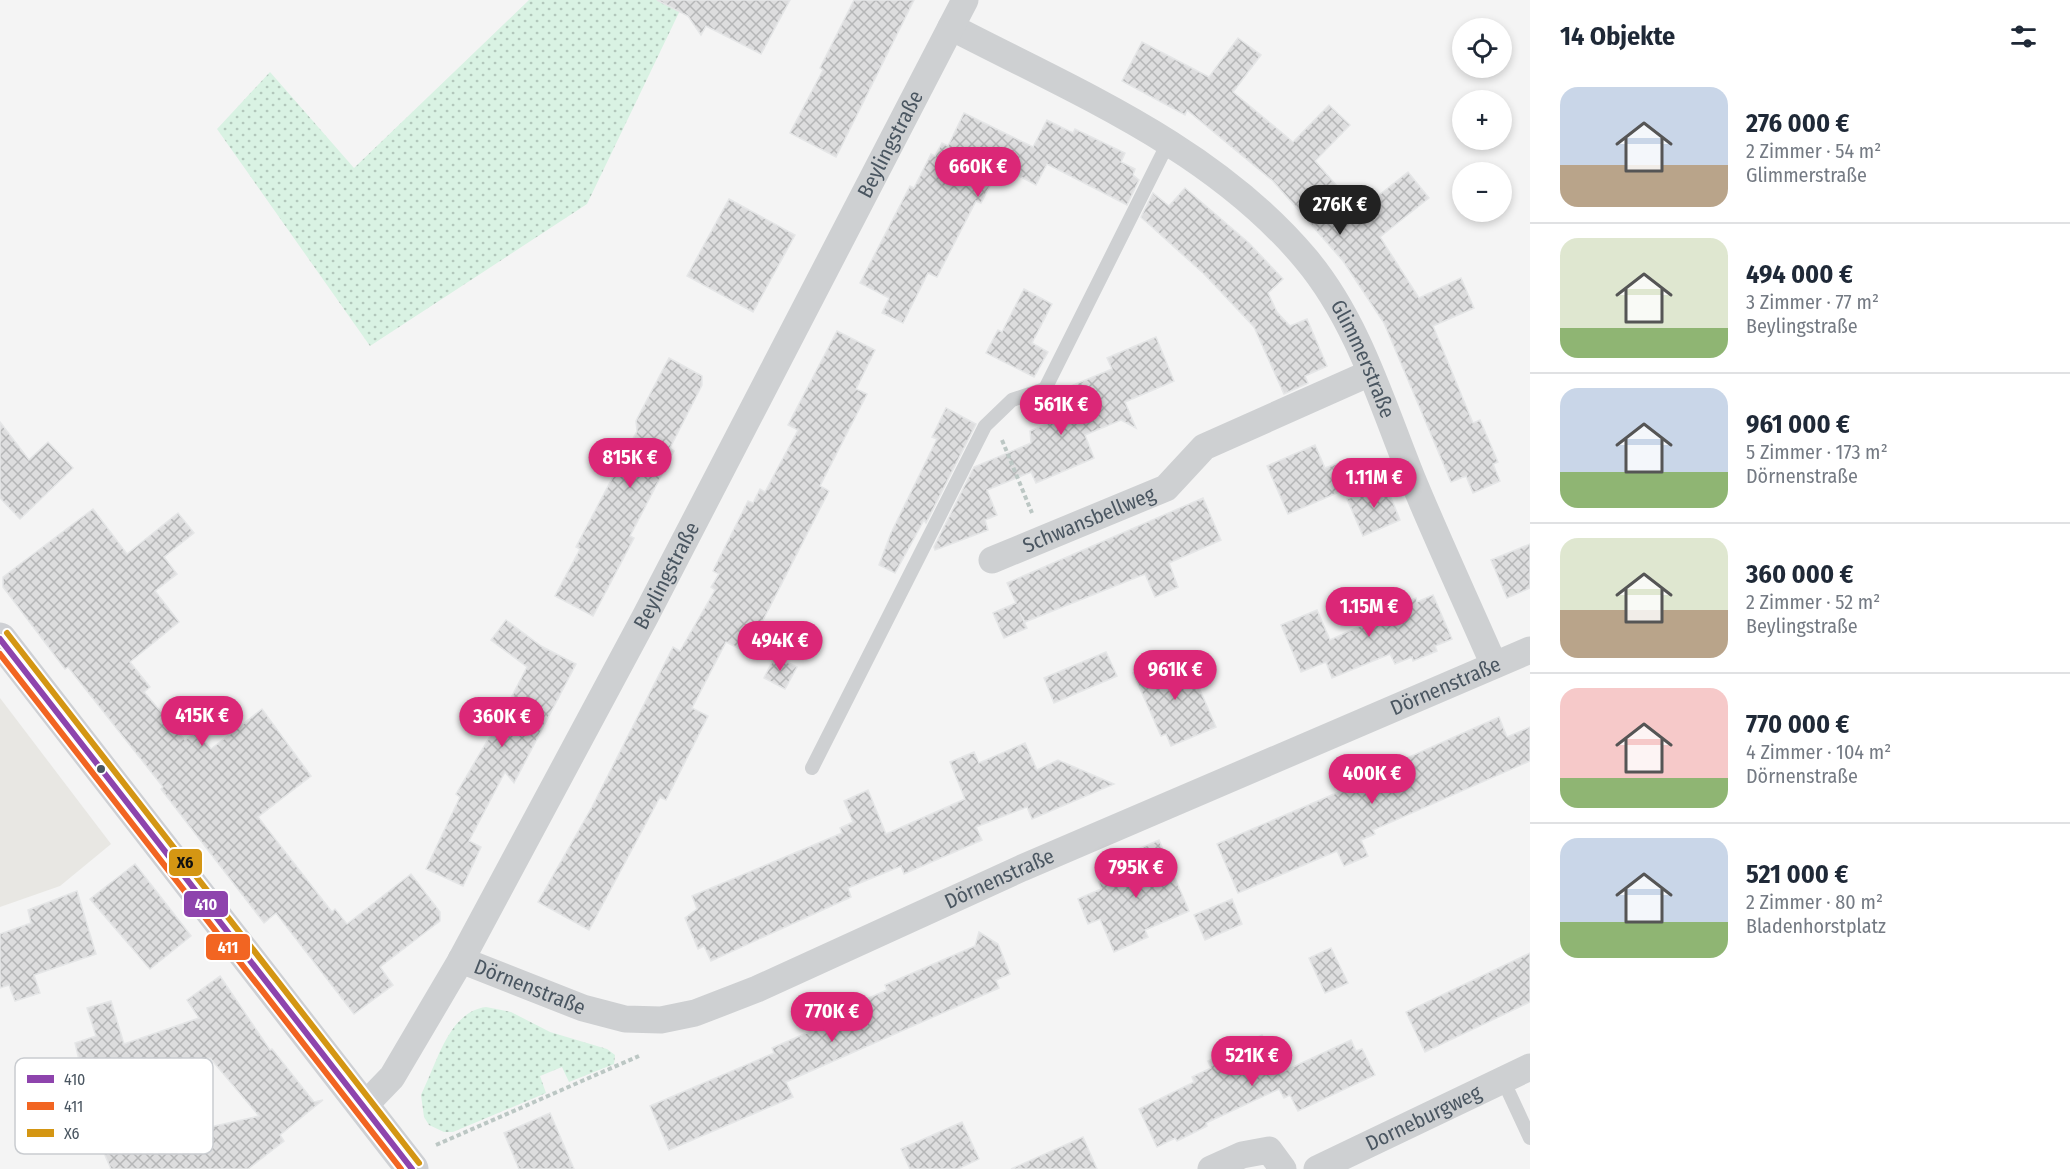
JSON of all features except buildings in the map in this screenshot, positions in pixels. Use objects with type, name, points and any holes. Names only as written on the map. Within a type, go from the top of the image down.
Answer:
[{"type":"main road","points":[[0,639],[412,1169]]},
{"type":"street","name":"Beylingstraße","points":[[364,1106],[392,1077],[460,960],[645,617],[965,0]]},
{"type":"street","name":"Glimmerstraße","points":[[951,27],[1169,141],[1222,179],[1267,217],[1306,259],[1340,308],[1370,372],[1494,665]]},
{"type":"street","name":"Schwansbellweg","points":[[992,560],[1166,488],[1204,447],[1370,372]]},
{"type":"street","name":"Dörnenstraße","points":[[460,960],[583,1008],[625,1019],[661,1020],[695,1013],[757,989],[1022,868],[1530,650]]},
{"type":"street","name":"Dorneburgweg","points":[[1317,1169],[1530,1067]]},
{"type":"street","points":[[1211,1169],[1257,1150],[1269,1150],[1283,1169]]},
{"type":"lane","points":[[812,768],[985,426],[1012,400],[1045,389],[1169,141]]},
{"type":"lane","points":[[1503,1080],[1530,1138]]},
{"type":"path","points":[[993,418],[1043,539]]},
{"type":"path","points":[[436,1144],[639,1056]]},
{"type":"shaded area","points":[[0,698],[111,844],[60,886],[0,907]]},
{"type":"green space","points":[[529,0],[685,0],[587,204],[370,346],[217,129],[270,72],[354,168]]},
{"type":"green space","points":[[486,1007],[511,1012],[550,1032],[607,1049],[615,1055],[614,1064],[569,1082],[562,1067],[540,1076],[546,1093],[453,1132],[444,1132],[429,1125],[424,1117],[421,1095],[447,1038],[455,1027],[463,1017]]},
{"type":"transit line","name":"X6","points":[[7,633],[419,1163]]},
{"type":"transit line","name":"410","points":[[0,639],[412,1169]]},
{"type":"transit line","name":"411","points":[[0,654],[401,1169]]}]
